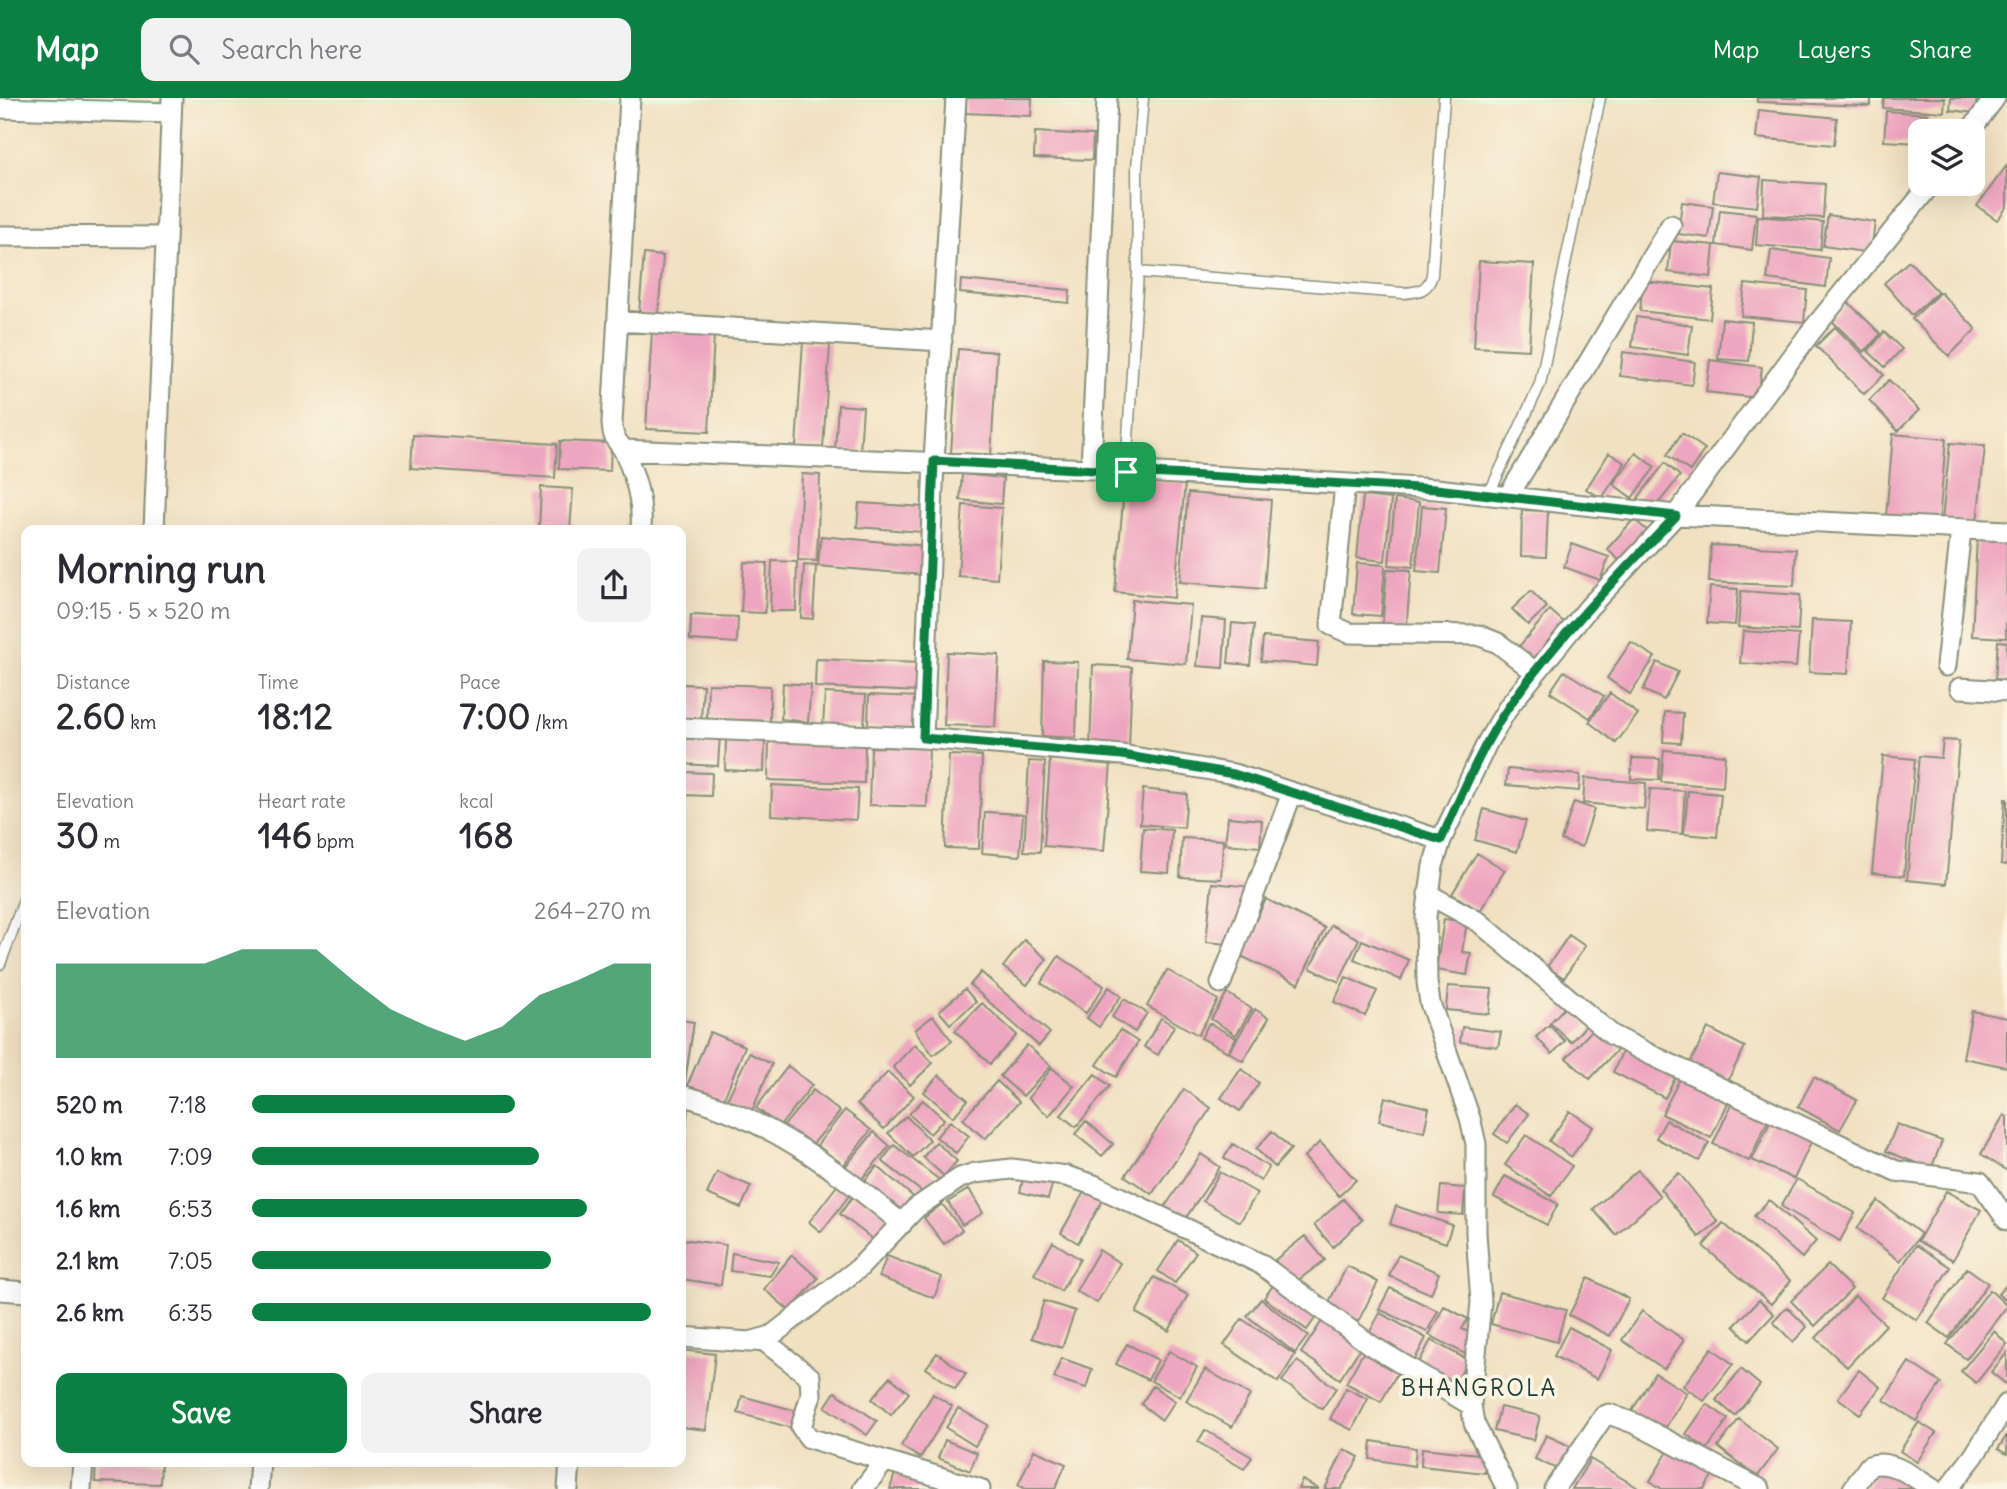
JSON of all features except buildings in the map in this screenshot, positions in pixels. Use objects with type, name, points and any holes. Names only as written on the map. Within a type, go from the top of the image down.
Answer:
[{"type":"street","points":[[631,98],[612,423],[617,445],[624,450],[639,489],[641,525]]},
{"type":"street","points":[[923,738],[934,461],[956,98]]},
{"type":"street","points":[[1091,469],[1107,98]]},
{"type":"street","points":[[1979,119],[1995,98]]},
{"type":"street","points":[[0,108],[172,106],[154,525]]},
{"type":"street","points":[[1507,1489],[1474,1423],[1471,1405],[1481,1302],[1476,1233],[1476,1144],[1470,1118],[1430,1003],[1426,945],[1428,894],[1441,840],[1488,741],[1535,672],[1588,607],[1676,516],[1810,333],[1921,196]]},
{"type":"street","points":[[1499,495],[1671,225]]},
{"type":"street","points":[[0,236],[166,237]]},
{"type":"street","points":[[619,321],[942,341]]},
{"type":"street","points":[[624,450],[1091,469],[1499,495],[1676,516],[2007,531]]},
{"type":"street","points":[[1345,484],[1331,625],[1334,628],[1349,633],[1478,635],[1498,643],[1535,672]]},
{"type":"street","points":[[1946,666],[1961,530]]},
{"type":"street","points":[[1961,688],[2007,691]]},
{"type":"street","points":[[686,728],[923,738],[1122,755],[1234,774],[1441,840]]},
{"type":"street","points":[[1221,983],[1292,793]]},
{"type":"street","points":[[1428,894],[1479,922],[1612,1035],[1695,1078],[1896,1171],[1980,1182],[2007,1220]]},
{"type":"street","points":[[686,1097],[739,1114],[793,1142],[861,1190],[902,1224]]},
{"type":"street","points":[[686,1337],[733,1342],[763,1340],[778,1332],[859,1268],[916,1208],[960,1178],[975,1173],[1012,1169],[1066,1175],[1094,1185],[1259,1264],[1372,1346],[1471,1405]]},
{"type":"street","points":[[0,1290],[21,1292]]},
{"type":"street","points":[[763,1340],[810,1377],[811,1395],[801,1427],[809,1438],[980,1489]]},
{"type":"street","points":[[1948,1489],[1973,1457],[2007,1404]]},
{"type":"street","points":[[1554,1489],[1604,1416],[1609,1414],[1636,1424],[1760,1489]]},
{"type":"street","points":[[863,1489],[884,1462]]},
{"type":"street","points":[[1853,1489],[1869,1466],[1880,1464],[1905,1473],[1933,1489]]},
{"type":"street","points":[[81,1489],[83,1467]]},
{"type":"street","points":[[258,1489],[260,1467]]},
{"type":"street","points":[[568,1489],[570,1467]]},
{"type":"lane","points":[[1126,472],[1138,272],[1137,168],[1143,98]]},
{"type":"lane","points":[[1138,272],[1404,293],[1421,291],[1430,282],[1432,275],[1444,98]]},
{"type":"lane","points":[[1499,495],[1540,384],[1600,98]]},
{"type":"lane","points":[[0,964],[21,908]]},
{"type":"district","name":"BHANGROLA","points":[[1479,1388]]},
{"type":"route","points":[[934,461],[1126,472],[1436,489],[1509,495],[1676,516],[1588,607],[1509,706],[1488,741],[1441,840],[1234,774],[1122,755],[923,738],[934,461]]}]
